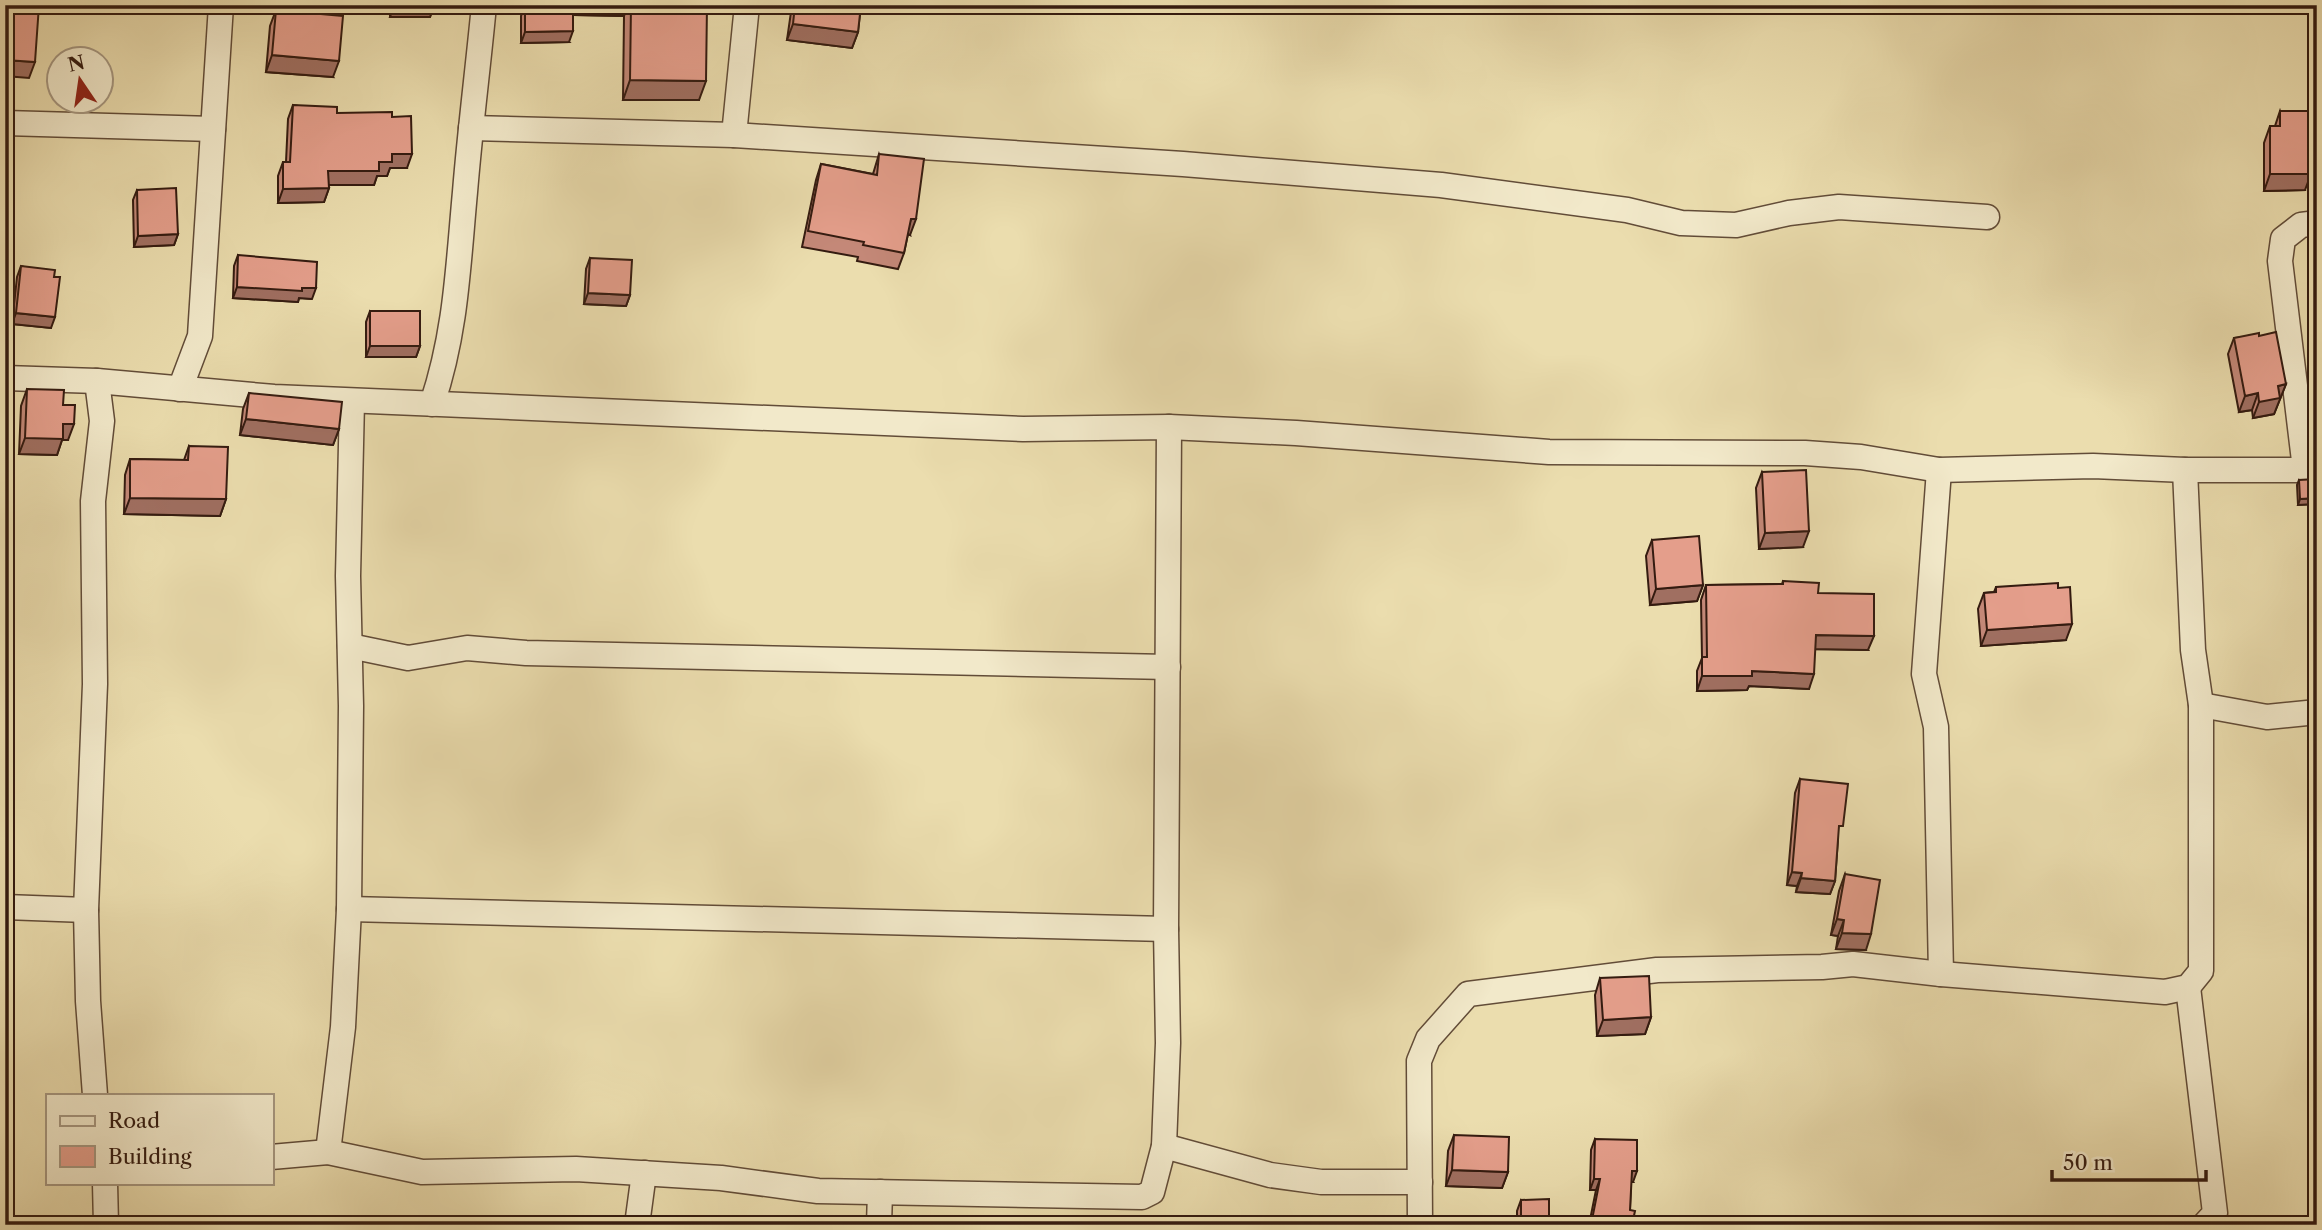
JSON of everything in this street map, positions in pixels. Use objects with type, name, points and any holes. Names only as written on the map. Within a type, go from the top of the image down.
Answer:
[{"type":"street","points":[[180,389],[200,337],[221,5]]},
{"type":"street","points":[[432,404],[444,367],[453,320],[484,5]]},
{"type":"street","points":[[734,135],[747,5]]},
{"type":"street","points":[[5,123],[213,130]]},
{"type":"street","points":[[471,128],[734,135],[1183,164],[1441,185],[1627,210],[1681,223],[1736,225],[1788,213],[1839,207],[1987,217]]},
{"type":"street","points":[[5,378],[97,381],[274,397],[352,401],[1023,429],[1169,427],[1296,433],[1549,452],[1805,453],[1861,457],[1939,470],[2093,466],[2185,470],[2311,470],[2280,261],[2283,239],[2301,225],[2317,223]]},
{"type":"street","points":[[94,1094],[86,909],[95,684],[93,501],[102,421],[97,381]]},
{"type":"street","points":[[328,1152],[343,1027],[349,909],[348,576],[352,401]]},
{"type":"street","points":[[273,1157],[328,1152],[422,1172],[576,1169],[721,1178],[818,1191],[1142,1197],[1152,1192],[1164,1146],[1168,1043],[1166,929],[1169,427]]},
{"type":"street","points":[[1939,470],[1924,674],[1936,727],[1941,975]]},
{"type":"street","points":[[1420,1225],[1419,1061],[1428,1039],[1468,994],[1657,970],[1853,964],[1941,975],[2165,992],[2188,986],[2201,971],[2201,705],[2193,650],[2185,470]]},
{"type":"street","points":[[350,646],[408,658],[467,648],[526,653],[1168,667]]},
{"type":"street","points":[[2201,705],[2267,717],[2317,712]]},
{"type":"street","points":[[5,907],[86,909]]},
{"type":"street","points":[[349,909],[1166,929]]},
{"type":"street","points":[[2188,986],[2215,1213],[2204,1225]]},
{"type":"street","points":[[1164,1146],[1270,1175],[1321,1182],[1420,1182]]},
{"type":"street","points":[[637,1225],[644,1173]]},
{"type":"street","points":[[105,1184],[106,1225]]},
{"type":"street","points":[[879,1225],[880,1192]]},
{"type":"building","points":[[5,5],[39,5],[35,62],[5,60]]},
{"type":"building","points":[[434,5],[434,6],[394,6]]},
{"type":"building","points":[[525,5],[573,5],[573,31],[525,32]]},
{"type":"building","points":[[631,5],[707,5],[706,81],[630,80]]},
{"type":"building","points":[[795,5],[861,5],[858,32],[793,24]]},
{"type":"building","points":[[276,10],[343,16],[339,61],[272,55]]},
{"type":"building","points":[[293,105],[337,107],[337,113],[392,112],[392,117],[411,116],[412,154],[392,154],[392,162],[379,162],[379,171],[328,171],[329,188],[283,189],[283,162],[290,162]]},
{"type":"building","points":[[2280,111],[2311,111],[2311,174],[2270,174],[2270,126],[2280,126]]},
{"type":"building","points":[[879,154],[924,159],[916,219],[911,219],[904,253],[808,231],[821,164],[877,175]]},
{"type":"building","points":[[176,188],[178,234],[138,236],[137,190]]},
{"type":"building","points":[[238,255],[317,262],[316,288],[302,288],[302,291],[237,287]]},
{"type":"building","points":[[590,258],[632,260],[630,295],[588,293]]},
{"type":"building","points":[[21,266],[55,270],[54,277],[60,277],[55,317],[16,313]]},
{"type":"building","points":[[370,311],[420,311],[420,346],[370,346]]},
{"type":"building","points":[[2276,332],[2286,384],[2278,386],[2280,398],[2259,402],[2258,393],[2245,396],[2234,338]]},
{"type":"building","points":[[27,389],[64,390],[63,405],[75,405],[74,424],[63,424],[63,439],[25,438]]},
{"type":"building","points":[[249,393],[342,402],[339,429],[246,419]]},
{"type":"building","points":[[189,446],[228,447],[226,499],[130,498],[130,459],[188,460]]},
{"type":"building","points":[[1806,470],[1809,531],[1765,533],[1762,472]]},
{"type":"building","points":[[2316,479],[2317,498],[2300,499],[2299,480]]},
{"type":"building","points":[[1699,536],[1703,585],[1656,589],[1652,540]]},
{"type":"building","points":[[1783,581],[1819,583],[1818,593],[1874,594],[1874,636],[1816,635],[1814,674],[1752,671],[1752,676],[1702,676],[1702,657],[1707,657],[1706,585],[1783,584]]},
{"type":"building","points":[[2058,583],[2058,588],[2070,587],[2072,624],[1987,630],[1984,593],[1996,592],[1996,587]]},
{"type":"building","points":[[1800,779],[1848,784],[1843,826],[1839,826],[1835,881],[1801,878],[1802,873],[1792,872]]},
{"type":"building","points":[[1845,874],[1880,880],[1871,934],[1842,933],[1844,920],[1837,919]]},
{"type":"building","points":[[1649,976],[1651,1017],[1603,1020],[1600,978]]},
{"type":"building","points":[[1454,1135],[1509,1137],[1508,1172],[1452,1170]]},
{"type":"building","points":[[1595,1139],[1637,1140],[1637,1171],[1632,1171],[1630,1210],[1635,1211],[1632,1225],[1591,1225],[1600,1179],[1594,1179]]},
{"type":"building","points":[[1549,1199],[1549,1225],[1521,1225],[1521,1200]]}]
